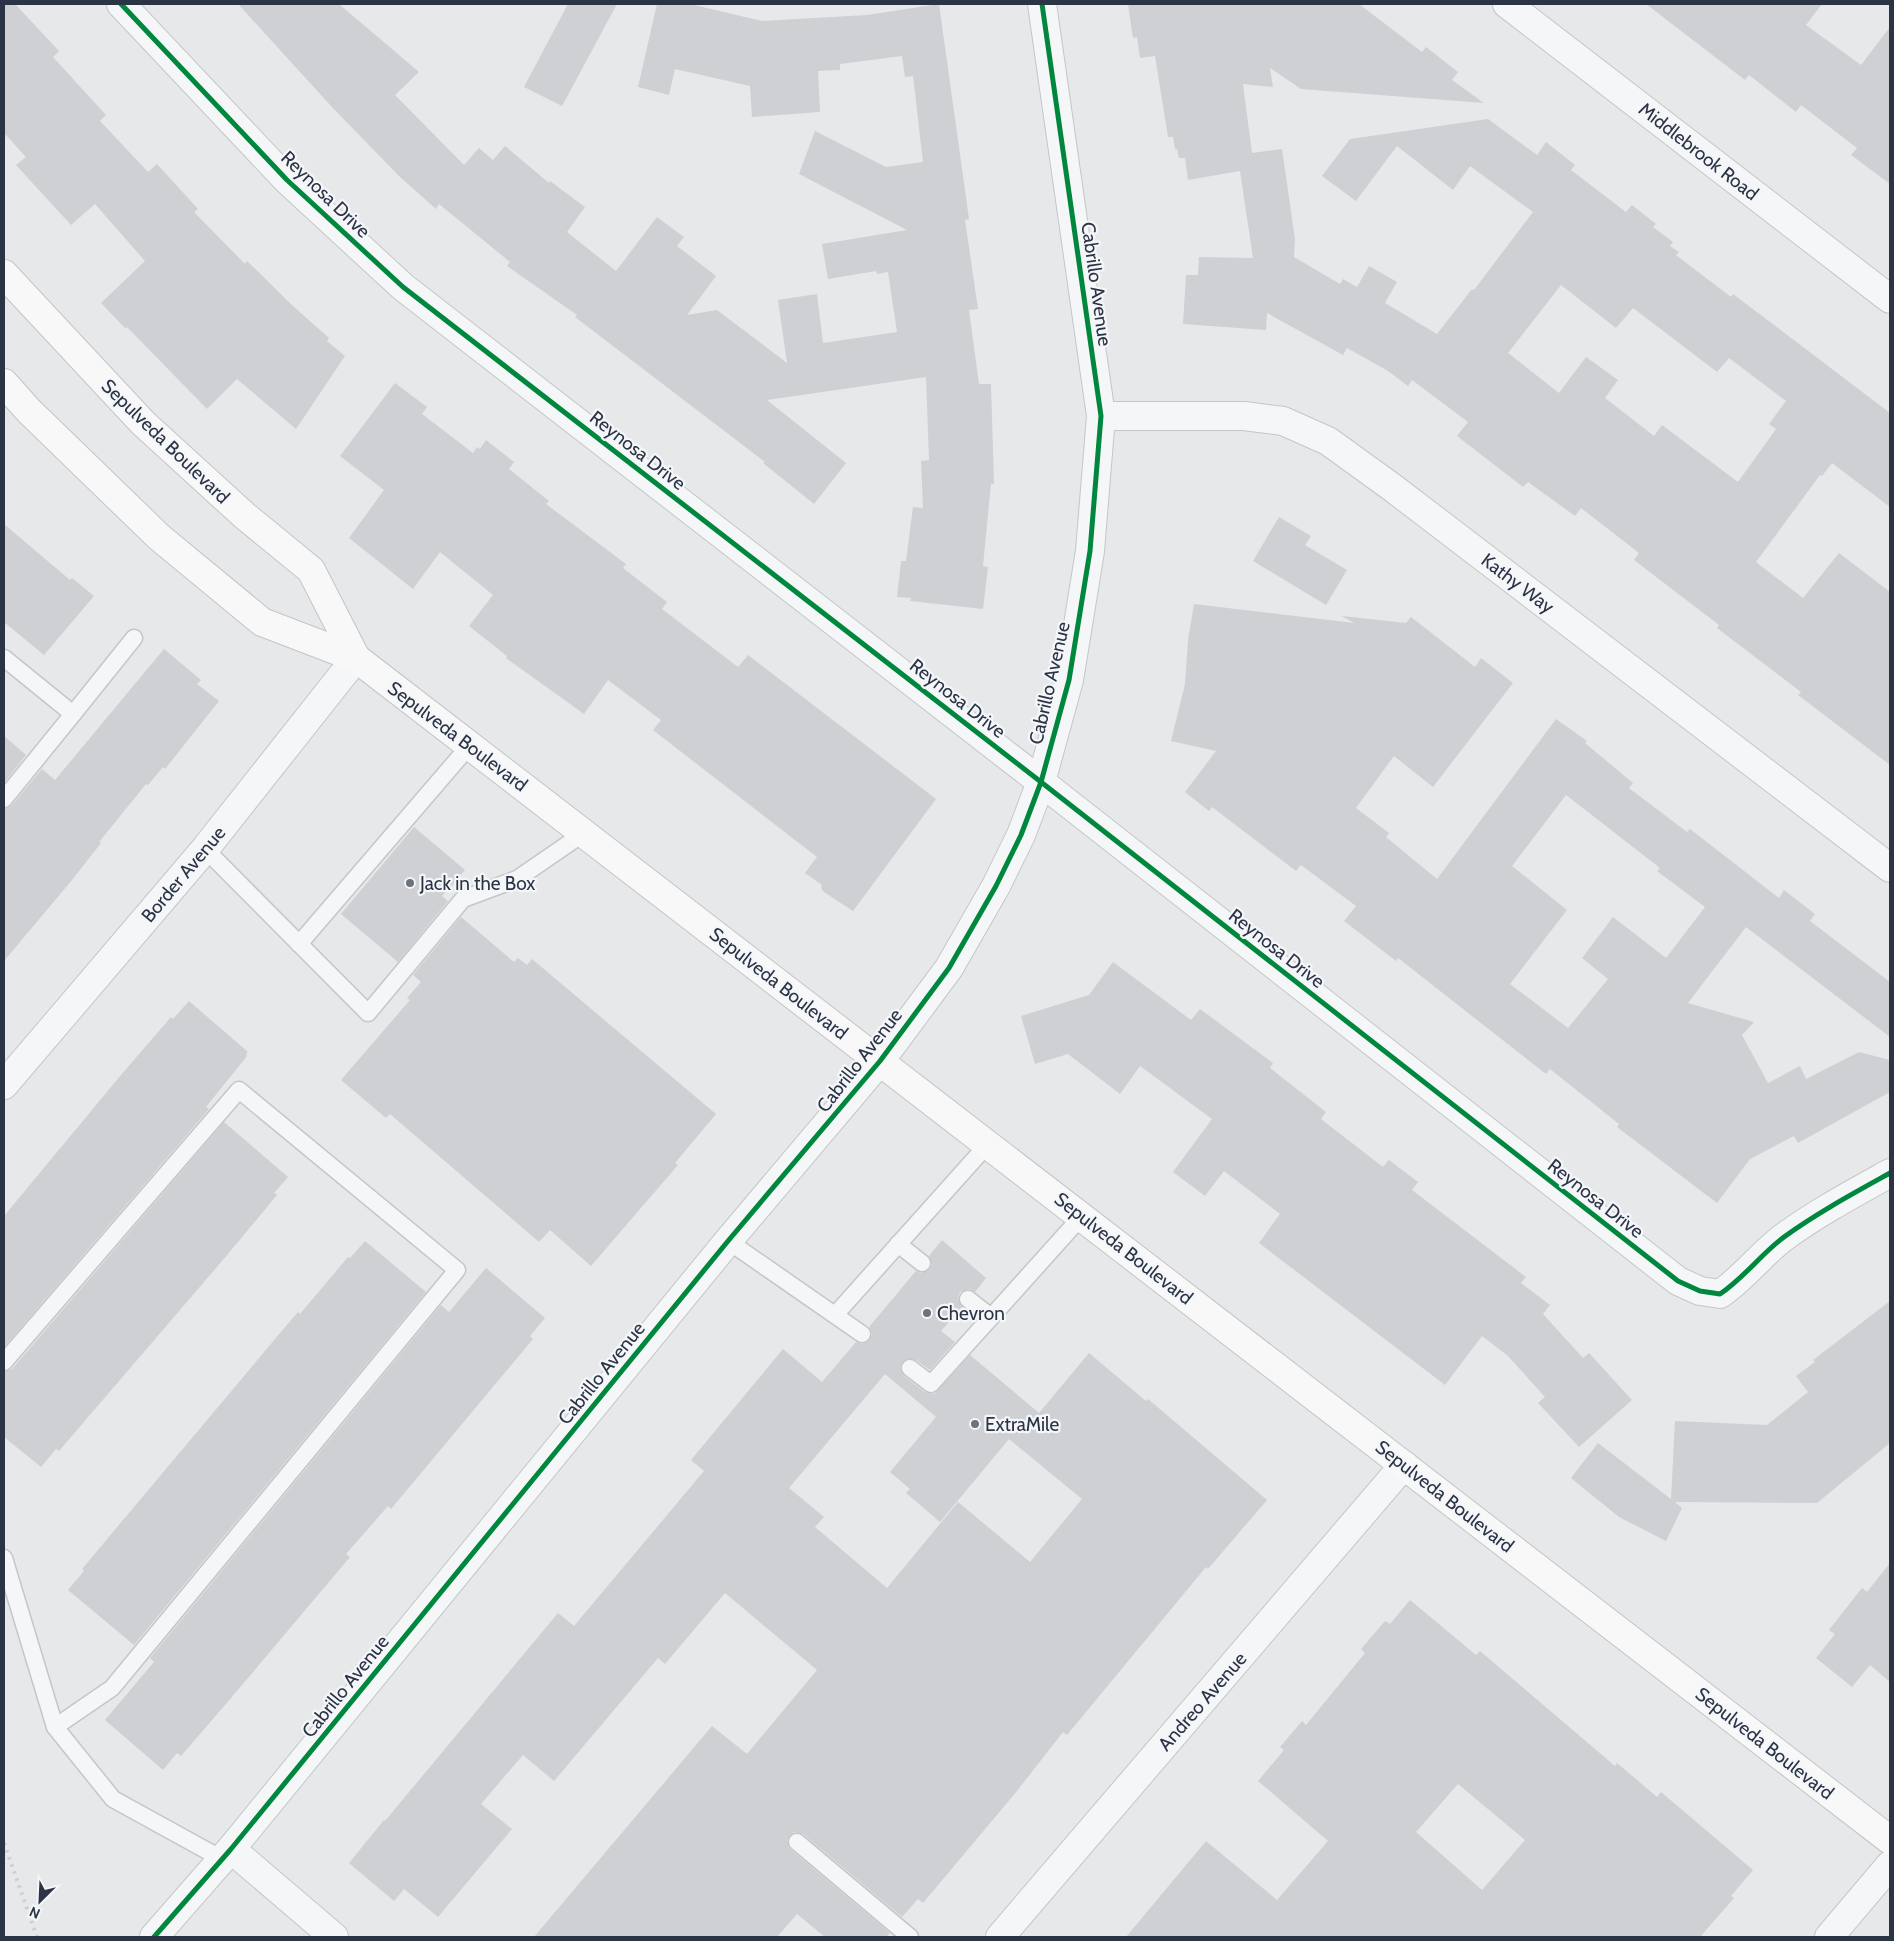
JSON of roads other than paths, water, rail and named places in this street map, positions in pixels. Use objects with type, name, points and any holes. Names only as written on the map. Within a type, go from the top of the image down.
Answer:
[{"type":"main road","name":"Sepulveda Boulevard","points":[[4,274],[143,423],[245,516],[311,570],[356,658]]},
{"type":"main road","name":"Sepulveda Boulevard","points":[[4,383],[29,411],[159,537],[262,622],[356,658],[1890,1840]]},
{"type":"street","name":"Reynosa Drive","points":[[121,4],[287,180],[403,287],[1041,782],[1678,1281],[1700,1291],[1720,1294],[1735,1284],[1783,1238],[1849,1195],[1890,1174]]},
{"type":"street","name":"Cabrillo Avenue","points":[[154,1937],[227,1854],[728,1241],[880,1061],[949,968],[992,895],[1021,835],[1041,782],[1071,671],[1090,551],[1101,416],[1042,4]]},
{"type":"street","name":"Middlebrook Road","points":[[1507,4],[1890,299]]},
{"type":"street","name":"Kathy Way","points":[[1101,416],[1244,416],[1283,421],[1328,441],[1393,488],[1890,868]]},
{"type":"street","name":"Border Avenue","points":[[4,1085],[204,849],[356,658]]},
{"type":"street","name":"Andreo Avenue","points":[[1000,1937],[1404,1464]]},
{"type":"street","points":[[227,1854],[334,1937]]},
{"type":"street","points":[[1828,1937],[1890,1865]]},
{"type":"lane","points":[[4,799],[134,638]]},
{"type":"lane","points":[[4,658],[73,714]]},
{"type":"lane","points":[[299,944],[470,745]]},
{"type":"lane","points":[[204,849],[368,1013],[464,899],[517,879],[584,833]]},
{"type":"lane","points":[[4,1362],[239,1090],[457,1270],[112,1688],[55,1727]]},
{"type":"lane","points":[[834,1315],[988,1144]]},
{"type":"lane","points":[[910,1368],[931,1384],[1082,1216]]},
{"type":"lane","points":[[728,1241],[862,1334]]},
{"type":"lane","points":[[898,1244],[922,1263]]},
{"type":"lane","points":[[968,1299],[991,1317]]},
{"type":"lane","points":[[4,1558],[55,1727],[113,1799],[227,1854]]},
{"type":"lane","points":[[797,1842],[910,1937]]},
{"type":"railway","points":[[4,1843],[37,1937]]},
{"type":"place","name":"Jack in the Box","points":[[410,883]]},
{"type":"place","name":"Chevron","points":[[927,1313]]},
{"type":"place","name":"ExtraMile","points":[[975,1424]]}]
